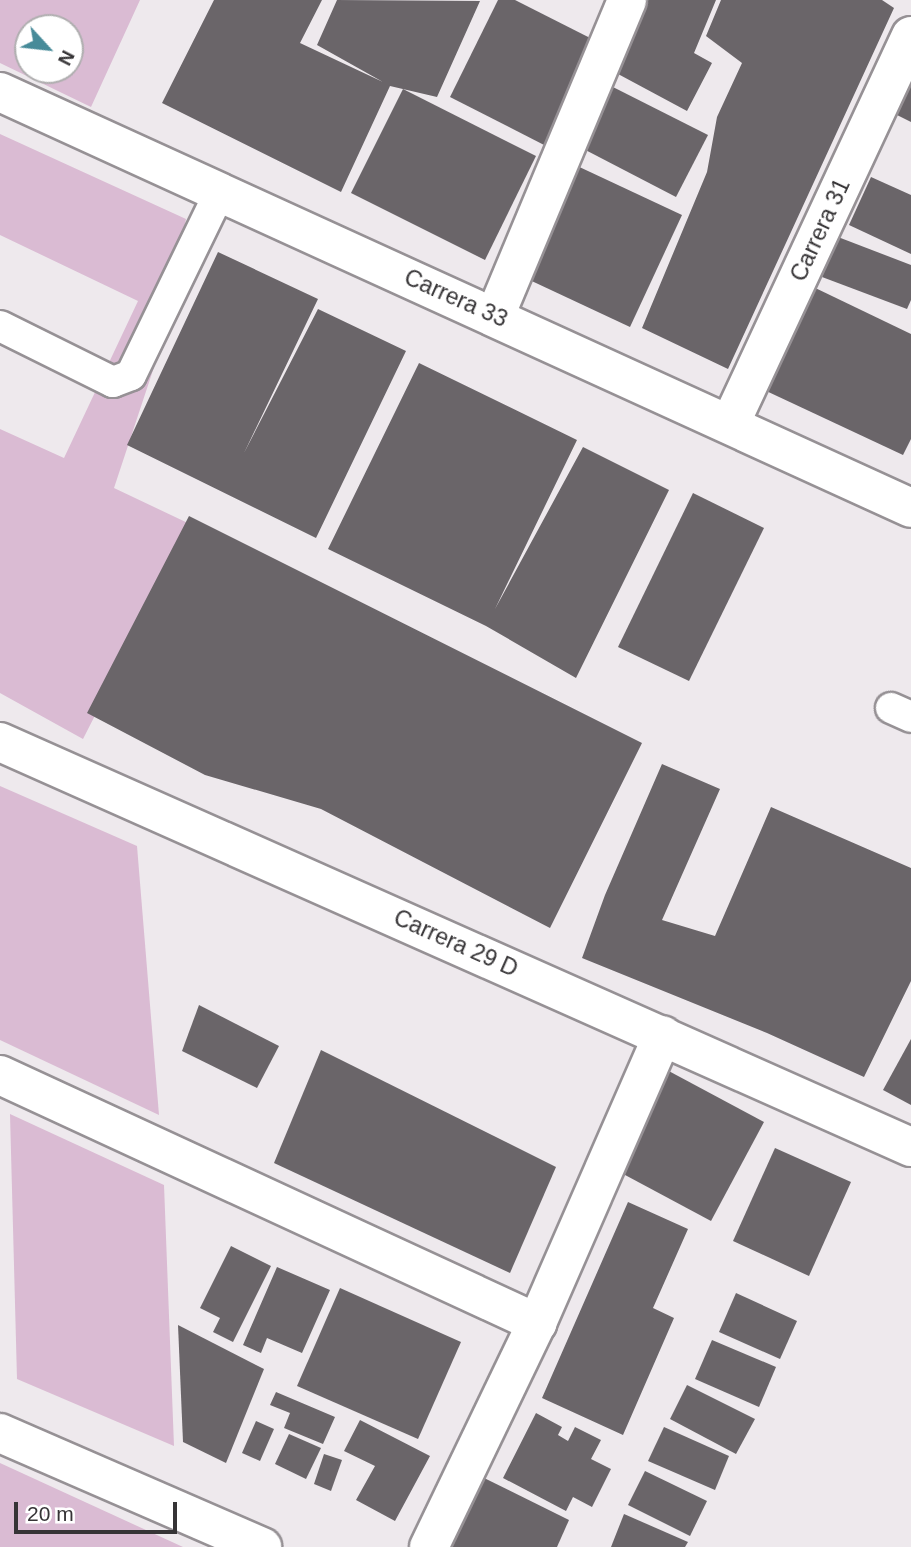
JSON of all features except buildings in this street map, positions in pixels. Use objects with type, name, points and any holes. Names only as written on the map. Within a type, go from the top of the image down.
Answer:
[{"type":"street","points":[[495,316],[627,0]]},
{"type":"street","name":"Carrera 31","points":[[730,424],[911,36]]},
{"type":"street","name":"Carrera 33","points":[[0,92],[911,508]]},
{"type":"street","name":"Carrera 29 D","points":[[0,742],[911,1147]]},
{"type":"street","points":[[429,1547],[537,1323],[663,1035]]},
{"type":"street","points":[[0,1074],[537,1323]]},
{"type":"street","points":[[0,1433],[262,1547]]},
{"type":"lane","points":[[0,326],[113,382],[131,375],[220,192]]},
{"type":"shaded area","points":[[0,0],[140,0],[91,107],[43,84],[84,84],[84,14],[14,14],[14,70],[0,63]]},
{"type":"shaded area","points":[[0,134],[186,219],[161,346],[114,488],[192,525],[83,739],[0,693],[0,429],[64,458],[138,301],[0,235]]},
{"type":"shaded area","points":[[0,786],[137,846],[159,1115],[0,1040]]},
{"type":"shaded area","points":[[10,1114],[164,1185],[174,1446],[17,1379]]},
{"type":"shaded area","points":[[0,1463],[183,1547],[0,1547]]}]
